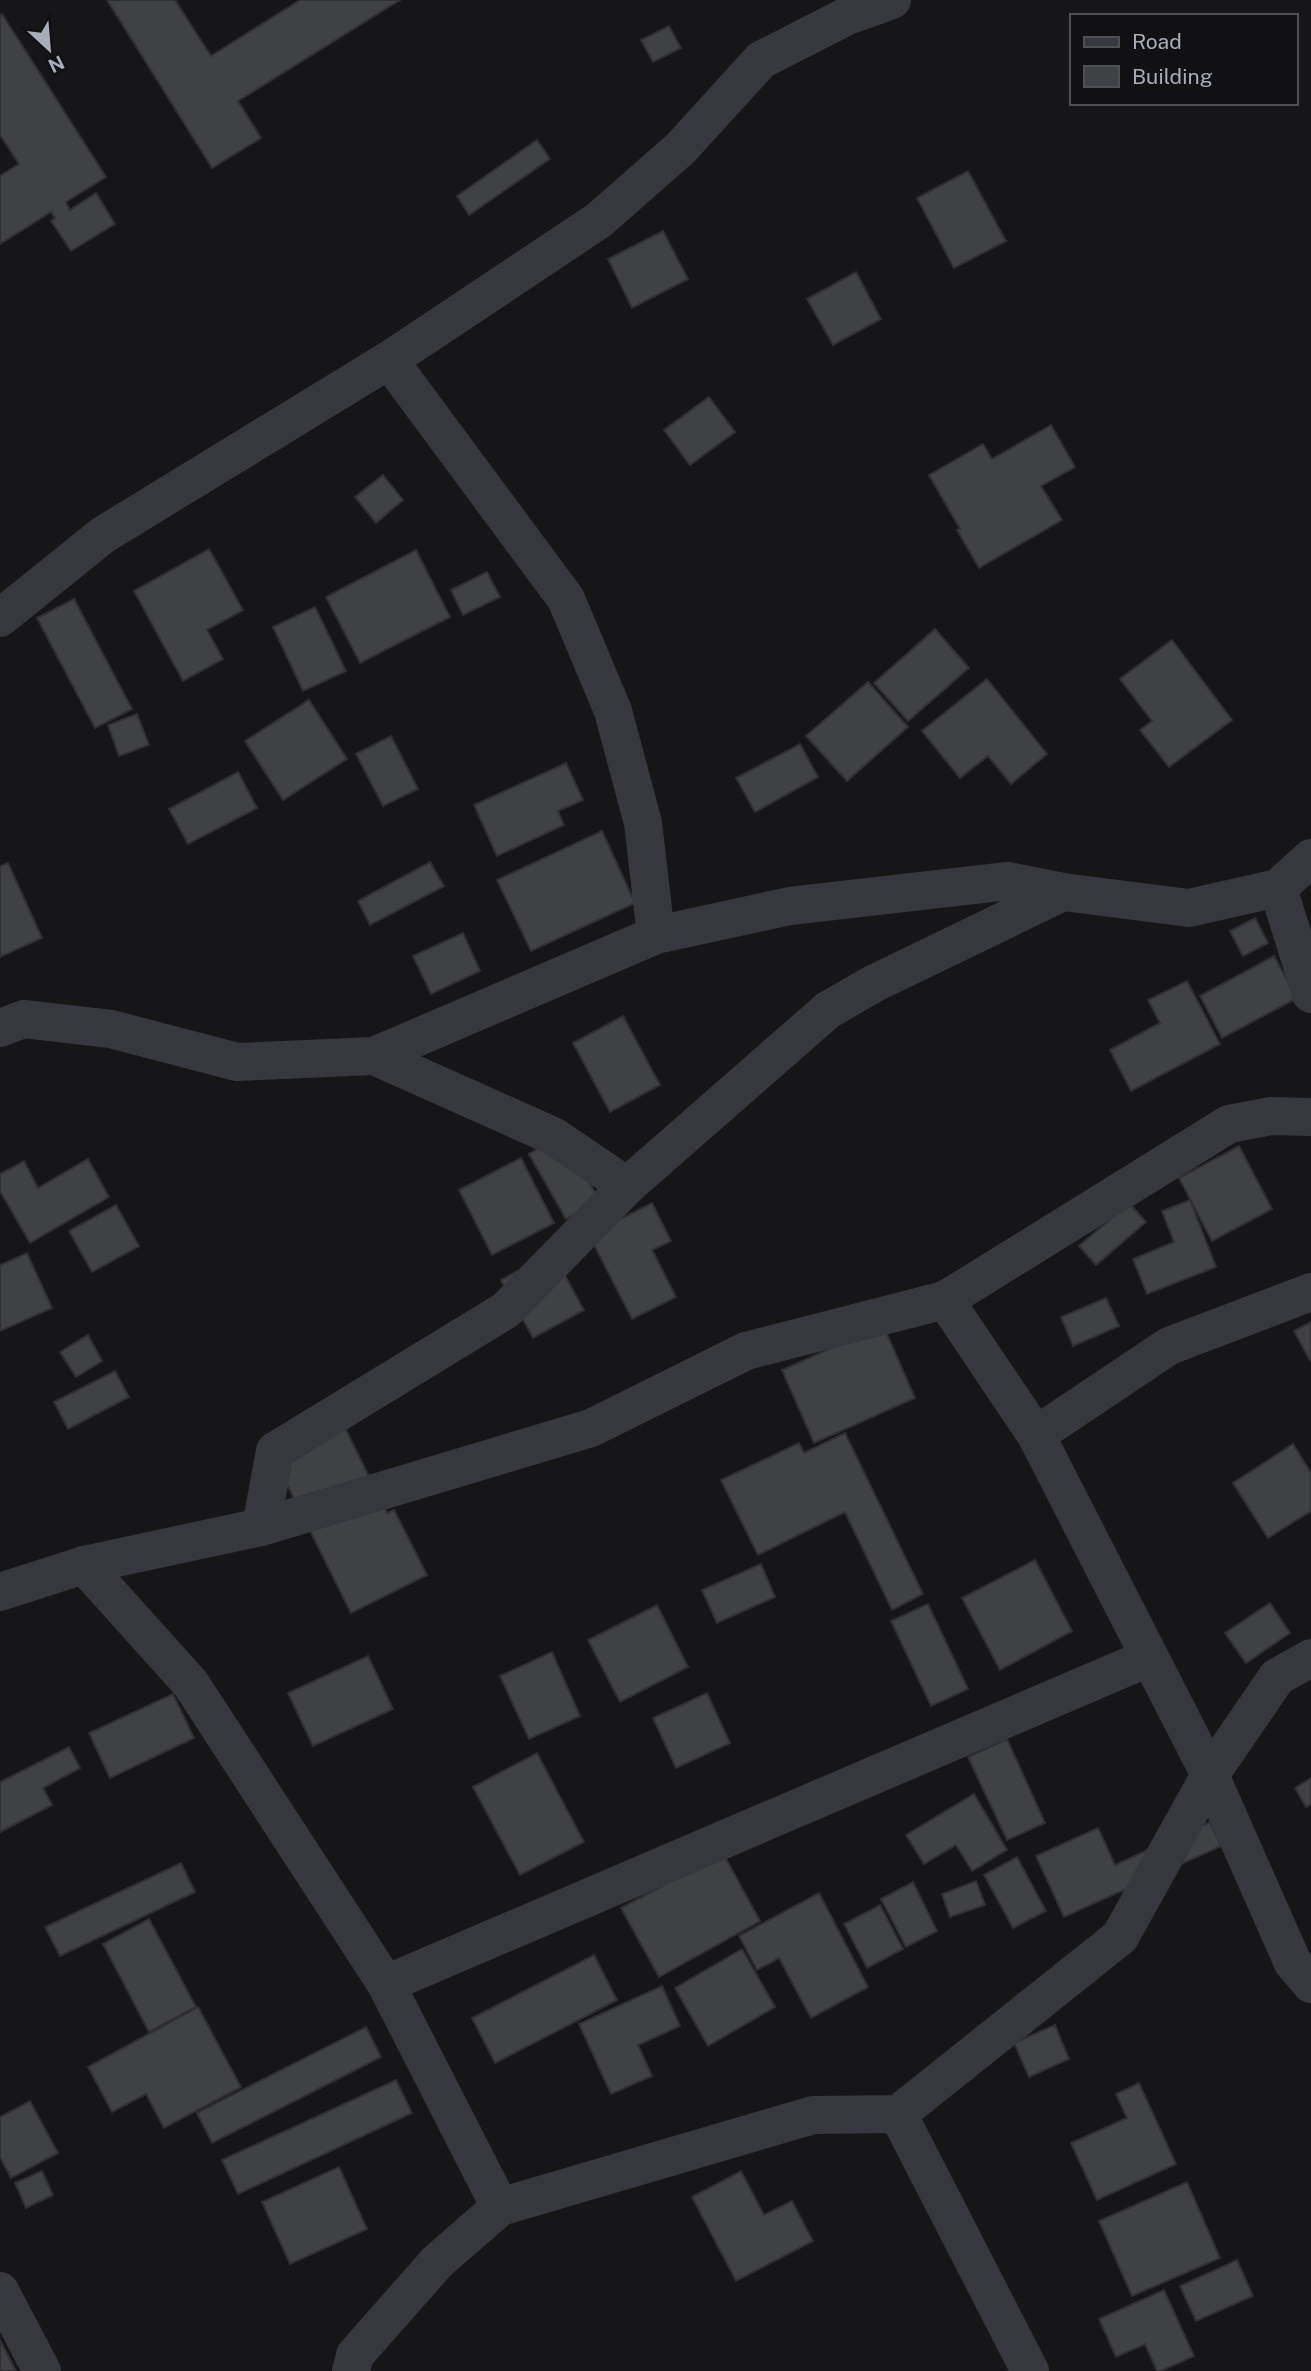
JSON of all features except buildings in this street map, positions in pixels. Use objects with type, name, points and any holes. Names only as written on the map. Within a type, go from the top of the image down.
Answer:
[{"type":"street","points":[[0,618],[103,535],[389,360],[599,220],[681,148],[761,60],[847,16],[892,0]]},
{"type":"street","points":[[389,360],[566,599],[612,711],[643,823],[656,935]]},
{"type":"street","points":[[0,1028],[24,1018],[111,1029],[237,1062],[374,1056],[656,935],[790,906],[1008,881],[1063,892],[1189,908],[1278,888],[1311,858]]},
{"type":"street","points":[[1278,888],[1311,994]]},
{"type":"street","points":[[261,1527],[275,1451],[506,1310],[627,1186],[828,1010],[873,984],[1063,892]]},
{"type":"street","points":[[374,1056],[553,1136],[627,1186]]},
{"type":"street","points":[[0,1592],[84,1565],[261,1527],[591,1428],[747,1351],[945,1300],[1229,1124],[1271,1116],[1311,1117]]},
{"type":"street","points":[[1036,1435],[1169,1346],[1311,1292]]},
{"type":"street","points":[[945,1300],[1036,1435],[1210,1775],[1293,1963],[1311,1984]]},
{"type":"street","points":[[84,1565],[191,1684],[386,1984],[500,2207]]},
{"type":"street","points":[[386,1984],[1148,1658]]},
{"type":"street","points":[[351,2371],[355,2355],[437,2262],[500,2207],[813,2115],[898,2114],[1120,1937],[1210,1775],[1277,1677],[1311,1658]]},
{"type":"street","points":[[898,2114],[1030,2371]]},
{"type":"street","points":[[0,2291],[43,2371]]}]
